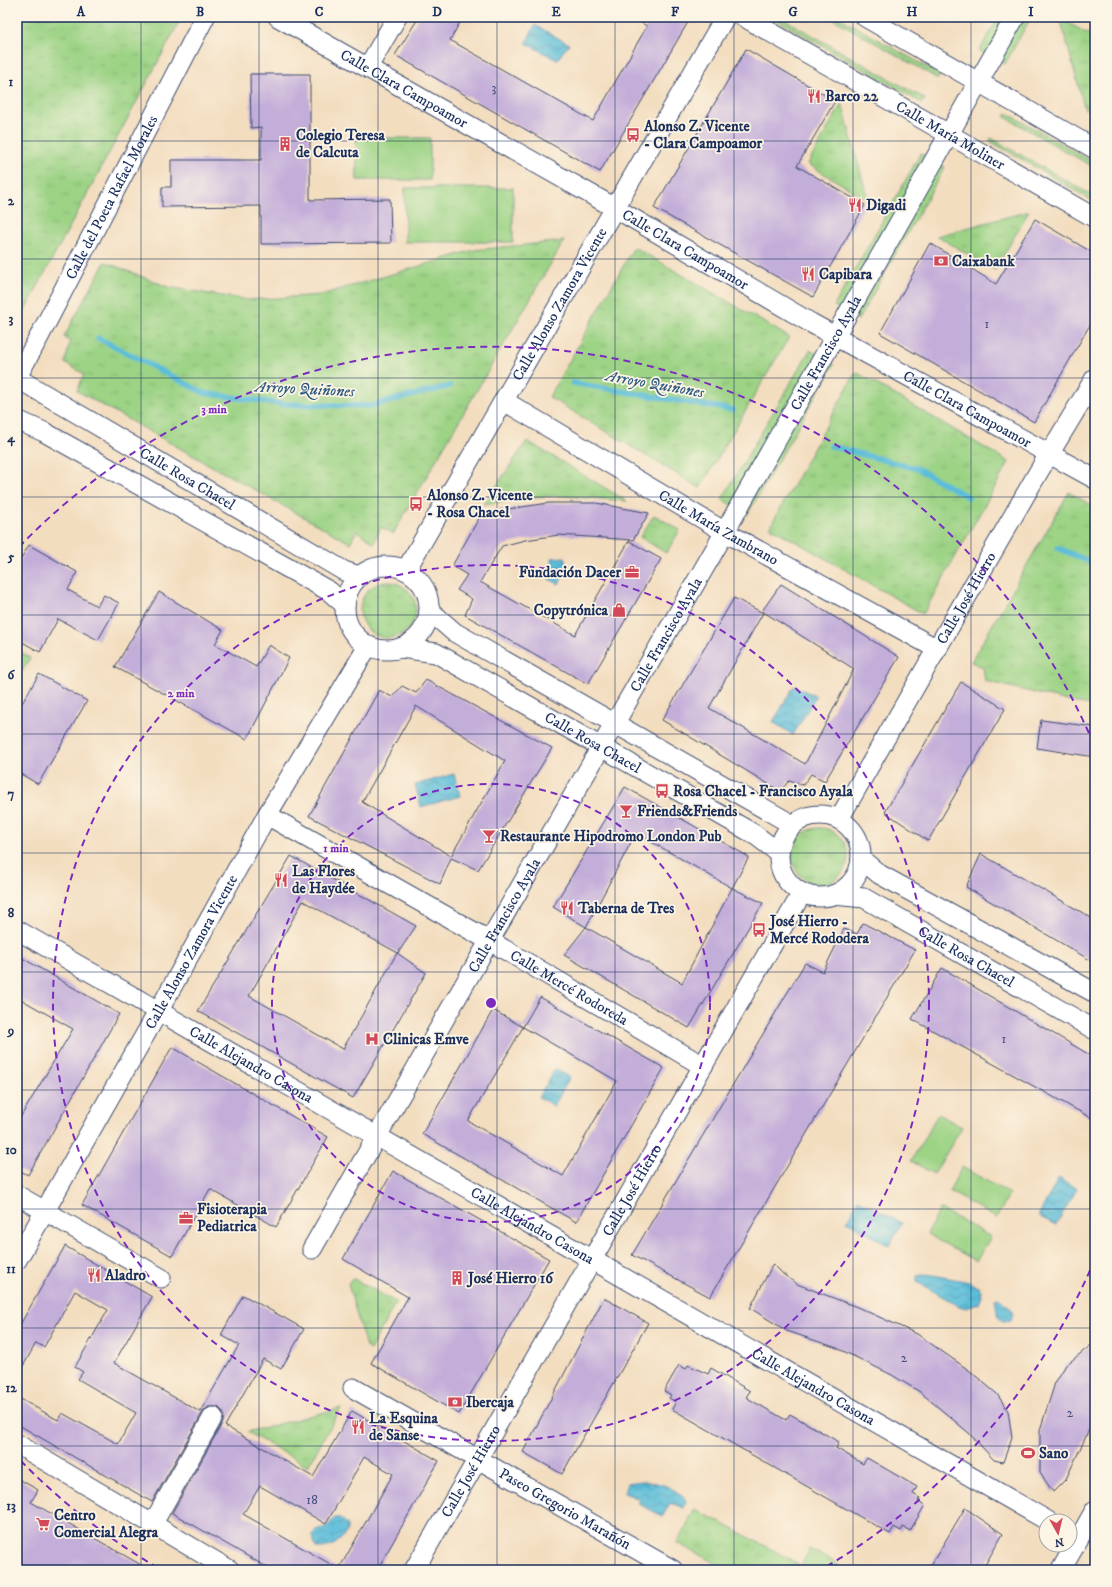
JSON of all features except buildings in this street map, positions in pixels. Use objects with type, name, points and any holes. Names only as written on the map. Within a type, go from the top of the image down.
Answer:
[{"type":"street","name":"Calle del Poeta Rafael Morales","points":[[17,378],[205,17]]},
{"type":"street","name":"Calle Clara Campoamor","points":[[278,17],[615,208],[835,336],[1095,479]]},
{"type":"street","points":[[368,67],[396,17]]},
{"type":"street","name":"Calle Alonso Zamora Vicente","points":[[406,570],[725,17]]},
{"type":"street","name":"Calle María Moliner","points":[[744,17],[1095,218]]},
{"type":"street","points":[[866,17],[1095,149]]},
{"type":"street","name":"Calle Francisco Ayala","points":[[312,1249],[378,1137],[613,723],[725,532],[977,82],[1015,17]]},
{"type":"street","name":"Calle Rosa Chacel","points":[[17,378],[344,571],[359,576]]},
{"type":"street","name":"Calle José Hierro","points":[[839,819],[936,649],[1095,378]]},
{"type":"street","name":"Calle María Zambrano","points":[[504,401],[725,532],[936,649]]},
{"type":"street","name":"Calle Rosa Chacel","points":[[17,420],[51,435],[329,591],[344,605]]},
{"type":"street","points":[[390,566],[406,570],[419,580],[427,594],[430,611],[425,627],[415,640],[401,648],[384,650],[368,646],[355,636],[347,622],[344,605],[349,589],[359,576],[374,568],[390,566]]},
{"type":"street","name":"Calle Rosa Chacel","points":[[430,611],[454,632],[793,825]]},
{"type":"street","name":"Calle Alonso Zamora Vicente","points":[[17,1260],[158,1012],[267,815],[368,646]]},
{"type":"street","name":"Calle Rosa Chacel","points":[[401,648],[436,654],[754,834],[779,853]]},
{"type":"street","name":"Calle Mercé Rodoreda","points":[[267,815],[490,941],[703,1066]]},
{"type":"street","points":[[823,815],[839,819],[851,829],[859,843],[861,859],[857,874],[847,887],[834,895],[817,897],[802,893],[789,883],[781,869],[779,853],[783,838],[793,825],[807,817],[823,815]]},
{"type":"street","name":"Calle Rosa Chacel","points":[[861,859],[879,874],[1095,993]]},
{"type":"street","name":"Calle José Hierro","points":[[414,1570],[802,893]]},
{"type":"street","name":"Calle Rosa Chacel","points":[[834,895],[864,898],[1095,1030]]},
{"type":"street","name":"Calle Alejandro Casona","points":[[17,930],[1038,1515]]},
{"type":"street","points":[[17,1195],[161,1278]]},
{"type":"street","name":"Paseo Gregorio Marañón","points":[[353,1388],[477,1460],[673,1570]]},
{"type":"street","points":[[152,1525],[213,1417]]},
{"type":"street","points":[[17,1444],[230,1570]]},
{"type":"street","points":[[1078,1531],[1095,1510]]},
{"type":"street","points":[[1061,1570],[1068,1553]]},
{"type":"green space","points":[[21,17],[182,17],[17,325],[17,24]]},
{"type":"green space","points":[[772,17],[780,17],[925,99],[922,103]]},
{"type":"green space","points":[[830,17],[838,17],[941,75],[938,79]]},
{"type":"green space","points":[[999,17],[1031,17],[1005,64],[979,51]]},
{"type":"green space","points":[[1060,18],[1095,38],[1095,92],[1085,110]]},
{"type":"green space","points":[[842,103],[868,200],[808,164]]},
{"type":"green space","points":[[1007,113],[1095,163],[1095,168],[1005,117]]},
{"type":"green space","points":[[356,138],[430,138],[430,180],[357,180]]},
{"type":"green space","points":[[991,138],[1095,197],[1095,202],[990,141]]},
{"type":"green space","points":[[921,153],[945,167],[858,320],[834,306]]},
{"type":"green space","points":[[405,188],[513,188],[513,242],[405,242]]},
{"type":"green space","points":[[1029,211],[995,270],[937,236]]},
{"type":"green space","points":[[564,241],[393,534],[381,527],[374,543],[357,531],[350,543],[77,391],[84,374],[65,363],[70,342],[64,337],[105,262],[168,287],[247,300],[321,295],[474,250]]},
{"type":"green space","points":[[634,247],[789,337],[700,488],[549,397]]},
{"type":"green space","points":[[810,350],[834,364],[747,515],[722,499]]},
{"type":"green space","points":[[856,372],[1009,462],[923,614],[770,527]]},
{"type":"green space","points":[[527,441],[627,501],[564,496],[530,497],[484,504]]},
{"type":"green space","points":[[1069,492],[1095,507],[1095,705],[1076,703],[985,681],[983,667],[971,662]]},
{"type":"green space","points":[[654,515],[680,530],[666,553],[640,537]]},
{"type":"green space","points":[[382,582],[394,582],[404,586],[412,594],[416,604],[416,616],[412,626],[404,634],[394,638],[382,638],[372,634],[364,626],[360,616],[360,604],[364,594],[372,586]]},
{"type":"green space","points":[[17,650],[30,658],[17,680]]},
{"type":"green space","points":[[814,828],[826,828],[836,832],[844,840],[848,850],[848,862],[844,872],[836,880],[826,884],[814,884],[804,880],[796,872],[792,862],[792,850],[796,840],[804,832]]},
{"type":"green space","points":[[938,1114],[962,1127],[934,1174],[911,1161]]},
{"type":"green space","points":[[962,1167],[1010,1194],[996,1218],[949,1191]]},
{"type":"green space","points":[[940,1209],[991,1237],[976,1261],[927,1234]]},
{"type":"green space","points":[[352,1278],[396,1302],[370,1350],[366,1347],[348,1284]]},
{"type":"green space","points":[[341,1408],[308,1466],[247,1432]]},
{"type":"green space","points":[[695,1509],[799,1564],[796,1570],[728,1570],[677,1543]]},
{"type":"green space","points":[[810,1549],[839,1565],[836,1570],[798,1570]]},
{"type":"water","points":[[535,25],[569,44],[557,60],[526,43]]},
{"type":"water","points":[[565,557],[566,569],[559,584],[549,579],[553,566],[552,558]]},
{"type":"water","points":[[794,686],[816,696],[793,735],[773,722]]},
{"type":"water","points":[[454,774],[460,796],[421,807],[415,785]]},
{"type":"water","points":[[555,1069],[570,1077],[554,1106],[539,1097]]},
{"type":"water","points":[[1059,1178],[1077,1189],[1056,1225],[1038,1216]]},
{"type":"water","points":[[858,1199],[902,1223],[889,1246],[847,1221]]},
{"type":"water","points":[[927,1274],[970,1282],[980,1288],[982,1295],[979,1304],[966,1308],[959,1306],[917,1282],[917,1276]]},
{"type":"water","points":[[998,1298],[1009,1306],[1013,1313],[1011,1320],[1003,1321],[998,1317],[995,1299]]},
{"type":"water","points":[[642,1481],[660,1484],[676,1491],[686,1500],[684,1508],[670,1503],[663,1516],[638,1504],[640,1499],[624,1493],[627,1483]]},
{"type":"water","points":[[335,1518],[340,1518],[348,1525],[344,1535],[333,1545],[317,1548],[312,1537],[314,1532],[328,1526]]},
{"type":"waterway","name":"Arroyo Quiñones","points":[[98,338],[204,393],[281,404],[370,406],[450,386]]},
{"type":"waterway","name":"Arroyo Quiñones","points":[[573,383],[733,410]]},
{"type":"waterway","name":"Arroyo Quiñones","points":[[831,446],[918,469],[968,497]]},
{"type":"waterway","name":"Arroyo Quiñones","points":[[1058,548],[1095,564]]},
{"type":"place","name":"Barco 22","points":[[814,96]]},
{"type":"place","name":"Alonso Z. Vicente - Clara Campoamor","points":[[633,135]]},
{"type":"place","name":"Colegio Teresa de Calcuta","points":[[285,144]]},
{"type":"place","name":"Digadi","points":[[855,205]]},
{"type":"place","name":"Caixabank","points":[[941,261]]},
{"type":"place","name":"Capibara","points":[[808,274]]},
{"type":"place","name":"Alonso Z. Vicente - Rosa Chacel","points":[[416,504]]},
{"type":"place","name":"Fundación Dacer","points":[[632,572]]},
{"type":"place","name":"Copytrónica","points":[[619,610]]},
{"type":"place","name":"Rosa Chacel - Francisco Ayala","points":[[662,791]]},
{"type":"place","name":"Friends&Friends","points":[[626,811]]},
{"type":"place","name":"Restaurante Hipodromo London Pub","points":[[489,836]]},
{"type":"place","name":"Las Flores de Haydée","points":[[281,880]]},
{"type":"place","name":"Taberna de Tres","points":[[567,908]]},
{"type":"place","name":"José Hierro - Mercé Rododera","points":[[759,930]]},
{"type":"place","name":"Clinicas Emve","points":[[372,1039]]},
{"type":"place","name":"Fisioterapia Pediatrica","points":[[186,1218]]},
{"type":"place","name":"Aladro","points":[[94,1275]]},
{"type":"place","name":"José Hierro 16","points":[[457,1278]]},
{"type":"place","name":"Ibercaja","points":[[455,1402]]},
{"type":"place","name":"La Esquina de Sanse","points":[[358,1427]]},
{"type":"place","name":"Sano","points":[[1028,1453]]},
{"type":"place","name":"Centro Comercial Alegra","points":[[43,1524]]}]
